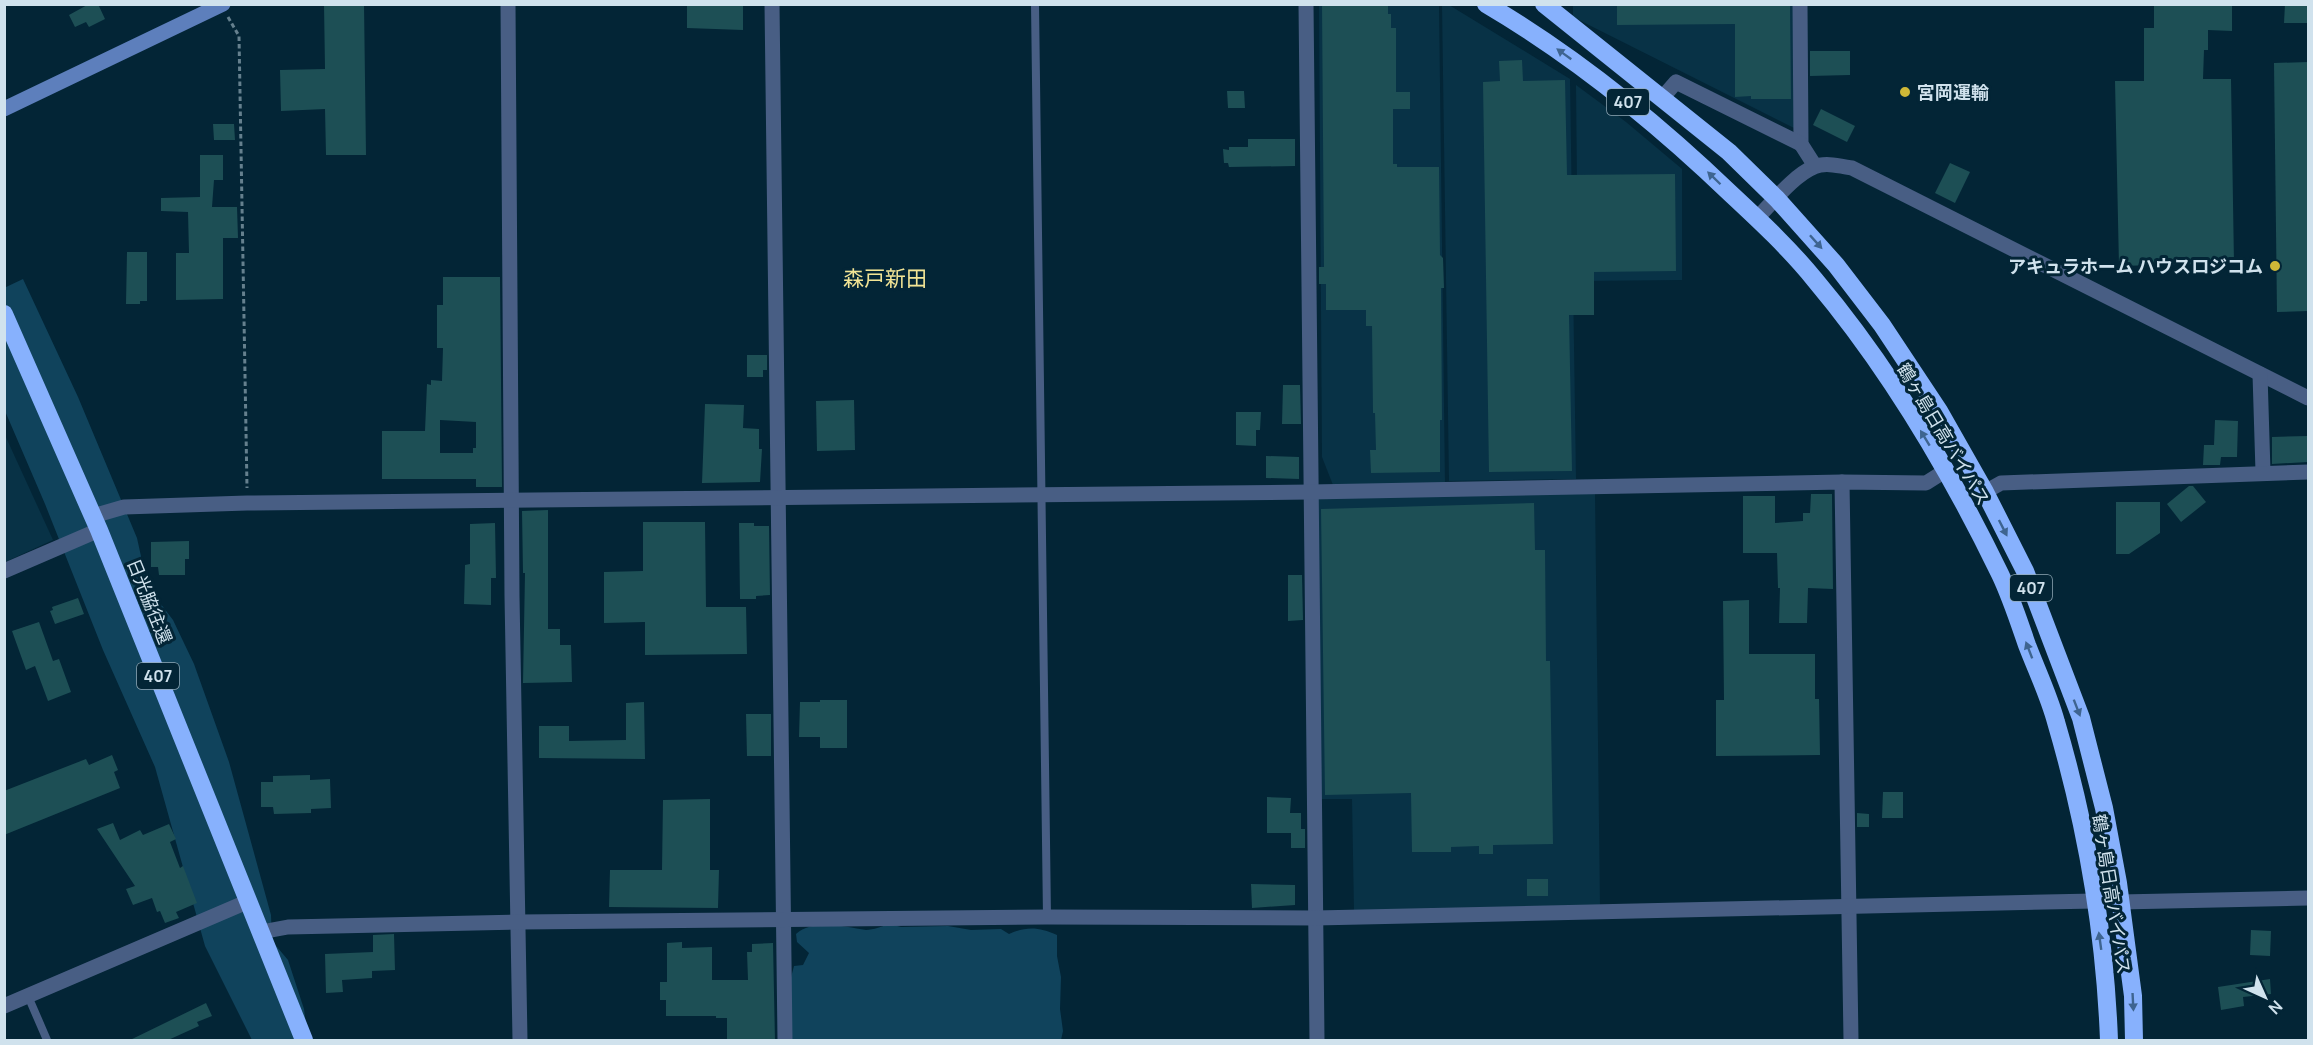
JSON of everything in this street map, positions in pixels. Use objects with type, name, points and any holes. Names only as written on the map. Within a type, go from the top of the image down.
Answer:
[{"type":"highway","name":"鶴ヶ島日高バイパス","points":[[1486,4],[1529,30],[1619,94],[1676,141],[1757,218],[1815,279],[1903,400],[1945,471],[2001,576],[2056,721],[2078,813],[2095,901],[2107,991],[2109,1041]]},
{"type":"highway","name":"鶴ヶ島日高バイパス","points":[[1544,4],[1729,152],[1777,199],[1836,265],[1882,325],[1939,411],[1985,492],[2025,571],[2081,718],[2104,808],[2120,902],[2133,996],[2134,1041]]},
{"type":"highway","name":"日光脇往還","points":[[4,314],[96,523],[304,1041]]},
{"type":"street","points":[[508,4],[512,596],[520,1041]]},
{"type":"street","points":[[772,4],[784,1041]]},
{"type":"street","points":[[1306,4],[1317,1041]]},
{"type":"street","points":[[1800,4],[1801,144]]},
{"type":"street","points":[[4,109],[222,5]]},
{"type":"street","points":[[1663,98],[1676,82],[1801,144],[1815,166]]},
{"type":"street","points":[[1757,218],[1801,176],[1815,166],[1833,164],[1852,168],[2308,398]]},
{"type":"street","points":[[2260,374],[2263,472]]},
{"type":"street","points":[[4,571],[124,507],[247,503],[1310,492],[1842,482],[1926,483],[1945,471]]},
{"type":"street","points":[[1985,492],[2001,483],[2308,472]]},
{"type":"street","points":[[1842,482],[1851,1041]]},
{"type":"street","points":[[2120,902],[2308,898]]},
{"type":"street","points":[[4,1006],[249,901]]},
{"type":"street","points":[[261,932],[288,927],[519,922],[1047,917],[1315,918],[2095,901]]},
{"type":"lane","points":[[1035,4],[1047,917]]},
{"type":"lane","points":[[28,996],[47,1041]]},
{"type":"path","points":[[222,5],[239,36],[247,503]]},
{"type":"shaded area","points":[[1319,5],[1439,5],[1445,484],[1333,485],[1322,457]]},
{"type":"shaded area","points":[[1442,5],[1449,5],[1570,79],[1576,479],[1449,481]]},
{"type":"shaded area","points":[[1573,5],[1793,5],[1794,128],[1573,17]]},
{"type":"shaded area","points":[[1576,85],[1626,122],[1682,169],[1682,280],[1578,281]]},
{"type":"shaded area","points":[[23,279],[78,397],[137,538],[144,570],[160,603],[173,620],[194,664],[229,762],[271,915],[272,941],[288,960],[304,1009],[308,1040],[252,1040],[205,946],[155,767],[103,650],[5,411],[4,288]]},
{"type":"shaded area","points":[[4,433],[53,540],[5,562],[4,562]]},
{"type":"shaded area","points":[[1595,493],[1600,906],[1354,912],[1352,799],[1320,799],[1317,497]]},
{"type":"shaded area","points":[[890,924],[901,927],[948,926],[971,930],[1001,929],[1009,934],[1033,928],[1057,935],[1057,956],[1061,977],[1060,1009],[1063,1031],[1061,1040],[790,1040],[788,989],[794,966],[803,965],[809,953],[797,942],[796,934],[803,929],[821,925],[866,930]]},
{"type":"building","points":[[89,4],[98,4],[105,19],[89,27],[86,22],[75,27],[69,15]]},
{"type":"building","points":[[324,4],[364,4],[366,155],[326,155],[325,109],[281,111],[280,70],[325,69]]},
{"type":"building","points":[[687,4],[743,4],[743,30],[687,28]]},
{"type":"building","points":[[1322,4],[1388,4],[1391,28],[1396,28],[1396,92],[1410,92],[1410,109],[1393,109],[1393,164],[1397,164],[1397,167],[1439,167],[1440,255],[1443,258],[1444,288],[1441,288],[1440,472],[1371,473],[1370,450],[1376,450],[1375,413],[1373,413],[1372,326],[1366,326],[1366,310],[1326,310],[1326,284],[1319,284],[1319,267],[1324,267]]},
{"type":"building","points":[[1617,4],[1790,4],[1791,99],[1735,97],[1735,24],[1617,25]]},
{"type":"building","points":[[2154,4],[2232,4],[2232,31],[2208,30],[2208,50],[2204,50],[2203,79],[2231,79],[2234,263],[2119,266],[2115,81],[2144,81],[2144,28],[2154,28]]},
{"type":"building","points":[[2285,4],[2308,4],[2308,23],[2284,23]]},
{"type":"building","points":[[1810,51],[1850,51],[1850,75],[1810,76]]},
{"type":"building","points":[[1522,60],[1523,81],[1565,80],[1567,175],[1675,174],[1676,271],[1594,272],[1594,315],[1569,315],[1572,471],[1489,472],[1483,82],[1500,81],[1499,61]]},
{"type":"building","points":[[2308,62],[2308,311],[2277,312],[2274,63]]},
{"type":"building","points":[[1227,91],[1244,91],[1245,108],[1228,108]]},
{"type":"building","points":[[1821,109],[1855,126],[1847,142],[1813,125]]},
{"type":"building","points":[[213,124],[234,124],[235,140],[214,140]]},
{"type":"building","points":[[1248,139],[1295,139],[1295,166],[1229,167],[1228,163],[1224,163],[1223,149],[1248,147]]},
{"type":"building","points":[[200,155],[223,155],[223,180],[214,180],[212,207],[237,207],[238,238],[223,238],[223,299],[176,300],[176,253],[189,253],[188,212],[161,211],[161,198],[200,197]]},
{"type":"building","points":[[1950,163],[1970,172],[1955,203],[1935,193]]},
{"type":"building","points":[[127,252],[147,252],[147,301],[140,301],[140,304],[126,304]]},
{"type":"building","points":[[443,277],[500,277],[502,487],[476,487],[476,479],[382,479],[382,431],[425,431],[427,384],[431,385],[431,380],[442,381],[443,348],[437,348],[437,305],[443,305]],"holes":[[[440,420],[476,422],[476,448],[473,448],[473,453],[440,453]]]},
{"type":"building","points":[[747,355],[767,355],[767,370],[763,370],[763,377],[747,377]]},
{"type":"building","points":[[1283,385],[1300,385],[1301,424],[1282,424]]},
{"type":"building","points":[[854,400],[855,450],[817,451],[816,401]]},
{"type":"building","points":[[705,404],[744,405],[743,428],[759,429],[759,449],[762,449],[760,482],[702,483]]},
{"type":"building","points":[[1236,412],[1261,412],[1260,430],[1256,430],[1256,446],[1236,445]]},
{"type":"building","points":[[2215,420],[2238,421],[2237,457],[2221,457],[2220,465],[2203,465],[2204,445],[2214,445]]},
{"type":"building","points":[[2308,436],[2308,462],[2272,464],[2272,437]]},
{"type":"building","points":[[1266,456],[1299,457],[1299,479],[1266,478]]},
{"type":"building","points":[[2189,486],[2193,486],[2206,502],[2181,522],[2167,504]]},
{"type":"building","points":[[1811,494],[1832,494],[1833,589],[1808,588],[1807,623],[1779,623],[1780,588],[1778,588],[1777,553],[1743,553],[1743,496],[1775,496],[1775,523],[1803,521],[1803,513],[1810,513]]},
{"type":"building","points":[[2116,502],[2160,502],[2160,533],[2129,554],[2116,554]]},
{"type":"building","points":[[1534,503],[1535,550],[1545,550],[1546,661],[1550,661],[1553,844],[1493,845],[1493,854],[1479,854],[1479,846],[1451,847],[1451,852],[1412,852],[1411,793],[1325,795],[1321,509]]},
{"type":"building","points":[[548,510],[548,629],[560,629],[560,645],[571,645],[572,682],[523,683],[525,573],[523,573],[522,511]]},
{"type":"building","points":[[643,522],[705,522],[706,607],[746,607],[747,654],[645,655],[645,622],[604,623],[604,572],[643,571]]},
{"type":"building","points":[[495,523],[496,578],[491,578],[491,605],[464,604],[465,565],[470,564],[470,524]]},
{"type":"building","points":[[739,523],[769,526],[770,595],[756,596],[756,599],[740,599]]},
{"type":"building","points":[[189,541],[189,559],[185,559],[185,575],[159,575],[158,567],[151,567],[151,542]]},
{"type":"building","points":[[1288,575],[1302,575],[1303,620],[1288,621]]},
{"type":"building","points":[[78,598],[84,614],[55,624],[50,611],[53,610],[52,607]]},
{"type":"building","points":[[1749,600],[1749,654],[1815,654],[1815,699],[1819,699],[1820,755],[1716,756],[1716,700],[1724,700],[1723,601]]},
{"type":"building","points":[[39,622],[53,661],[59,659],[71,692],[48,701],[35,666],[26,670],[12,631]]},
{"type":"building","points":[[820,700],[847,700],[847,748],[820,748],[820,737],[799,737],[800,702],[820,702]]},
{"type":"building","points":[[644,702],[645,759],[539,758],[539,726],[569,726],[569,741],[626,740],[626,703]]},
{"type":"building","points":[[746,714],[771,714],[771,756],[747,756]]},
{"type":"building","points":[[112,755],[118,770],[114,772],[120,788],[4,835],[4,791],[86,759],[89,765]]},
{"type":"building","points":[[310,775],[310,780],[330,779],[331,808],[311,809],[311,813],[274,814],[273,807],[261,807],[261,782],[273,782],[273,776]]},
{"type":"building","points":[[1883,792],[1903,792],[1903,818],[1882,818]]},
{"type":"building","points":[[1267,797],[1291,798],[1290,813],[1301,813],[1301,829],[1305,829],[1305,848],[1291,848],[1291,833],[1267,833]]},
{"type":"building","points":[[710,799],[710,870],[719,870],[718,908],[609,907],[610,870],[662,870],[663,800]]},
{"type":"building","points":[[1857,813],[1869,814],[1869,827],[1857,827]]},
{"type":"building","points":[[113,823],[120,840],[140,830],[143,835],[169,824],[176,839],[170,842],[180,868],[183,866],[197,903],[176,912],[179,918],[165,923],[160,911],[157,912],[152,898],[133,905],[126,889],[135,886],[97,829]]},
{"type":"building","points":[[1527,879],[1548,879],[1548,896],[1527,896]]},
{"type":"building","points":[[1251,884],[1295,885],[1295,905],[1252,908]]},
{"type":"building","points":[[2251,930],[2271,931],[2270,956],[2250,955]]},
{"type":"building","points":[[394,934],[395,970],[372,971],[372,978],[342,980],[343,992],[326,993],[325,954],[373,952],[373,935]]},
{"type":"building","points":[[682,942],[682,948],[712,947],[712,980],[748,980],[747,952],[752,952],[752,944],[773,943],[775,1041],[727,1041],[727,1018],[666,1016],[666,1000],[660,1000],[660,982],[667,982],[667,943]]},
{"type":"building","points":[[2270,979],[2271,994],[2243,997],[2244,1006],[2221,1010],[2218,987]]},
{"type":"building","points":[[206,1003],[212,1016],[197,1022],[199,1026],[166,1041],[128,1041]]},
{"type":"place","name":"宮岡運輸","points":[[1905,92]]},
{"type":"place","name":"アキュラホーム ハウスロジコム","points":[[2275,266]]},
{"type":"district","name":"森戸新田","points":[[885,278]]}]
